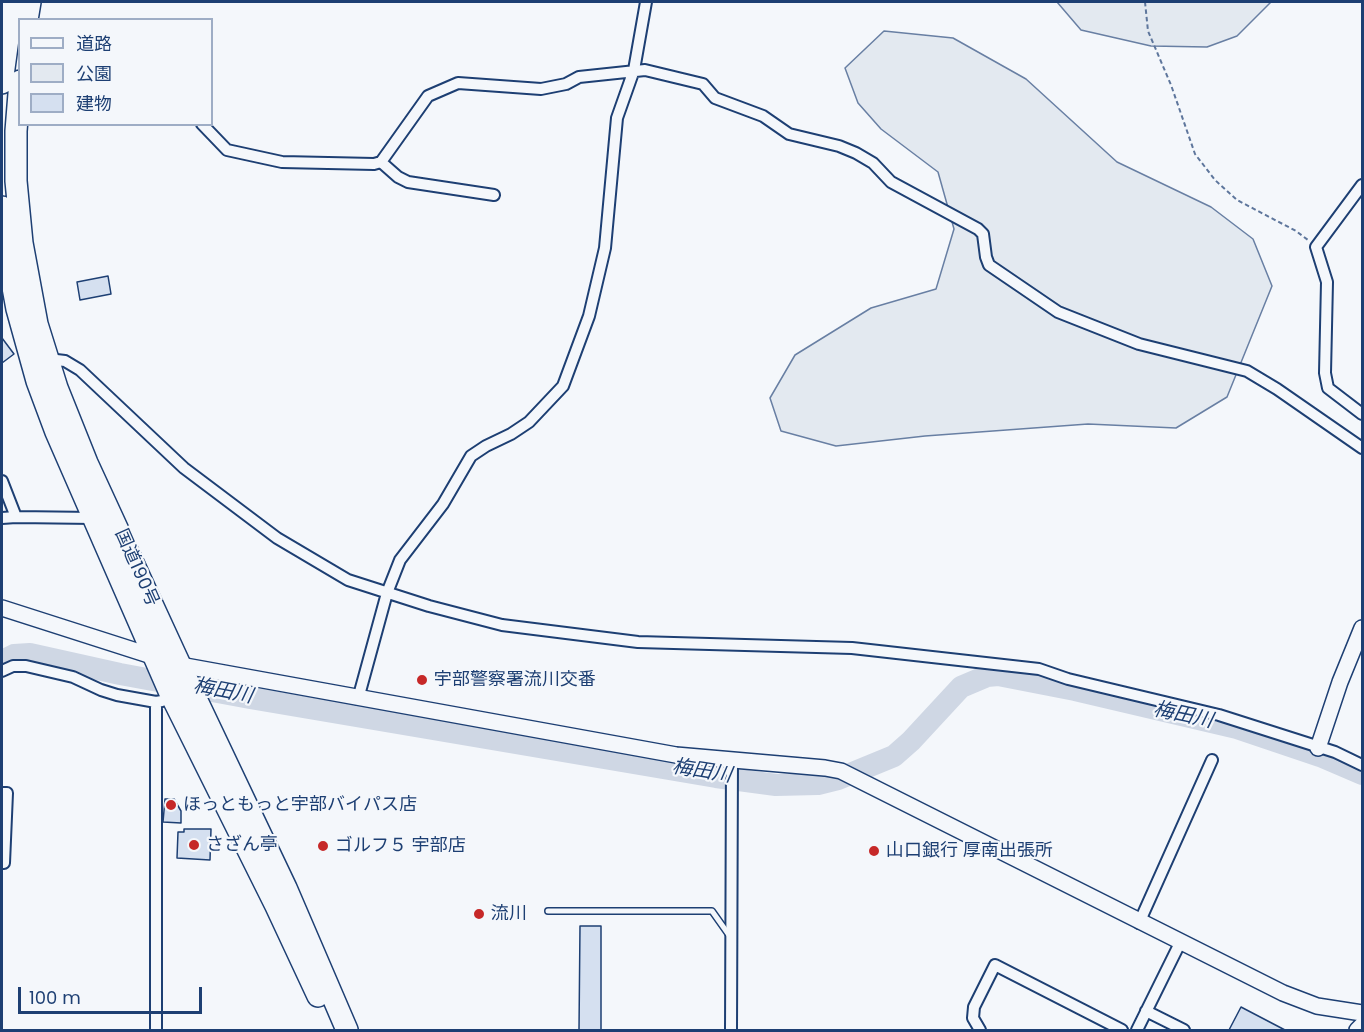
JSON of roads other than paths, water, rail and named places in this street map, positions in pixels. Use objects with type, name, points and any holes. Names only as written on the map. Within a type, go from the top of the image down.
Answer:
[{"type":"highway","points":[[2,83],[13,13],[30,2]]},
{"type":"highway","name":"国道190号","points":[[18,106],[16,182],[22,243],[14,284],[37,324],[75,436],[169,667],[178,697],[334,1030]]},
{"type":"highway","name":"国道190号","points":[[2,207],[24,339],[37,381],[56,432],[94,518],[169,667]]},
{"type":"highway","name":"国道190号","points":[[178,697],[286,888],[347,1030]]},
{"type":"street","points":[[358,699],[387,593],[400,560],[447,499],[471,456],[529,422],[563,386],[589,316],[605,248],[617,118],[634,70],[646,2]]},
{"type":"street","points":[[204,126],[227,150],[282,162],[374,164],[381,162],[428,96],[458,82],[541,90],[566,84],[579,76],[645,70],[703,84],[715,98],[763,116],[789,134],[839,146],[856,153],[873,164],[891,182],[978,229],[983,234],[989,265],[1058,312],[1139,344],[1247,371],[1362,448]]},
{"type":"street","points":[[381,162],[398,177],[408,182],[494,195]]},
{"type":"street","points":[[1362,185],[1316,247],[1327,282],[1325,373],[1328,388],[1362,414]]},
{"type":"street","points":[[48,359],[65,361],[80,370],[184,468],[277,538],[348,580],[387,593],[502,625],[638,642],[852,648],[1039,669],[1068,679],[1219,715],[1335,752],[1362,765]]},
{"type":"street","points":[[2,481],[16,517]]},
{"type":"street","points":[[2,518],[94,518]]},
{"type":"street","points":[[2,608],[169,667],[676,755],[842,771],[1180,943],[1302,1001],[1317,1006],[1362,1013]]},
{"type":"street","points":[[1318,748],[1340,682],[1362,628]]},
{"type":"street","points":[[2,671],[13,666],[26,666],[73,677],[117,695],[178,697],[156,1030]]},
{"type":"street","points":[[731,1030],[732,759]]},
{"type":"street","points":[[1140,922],[1212,760]]},
{"type":"street","points":[[2,793],[7,793],[4,863],[2,863]]},
{"type":"street","points":[[1137,1030],[1180,943]]},
{"type":"street","points":[[980,1030],[973,1018],[974,1006],[995,964],[1122,1030]]},
{"type":"street","points":[[1146,1011],[1184,1030]]},
{"type":"street","points":[[1357,1030],[1362,1025]]},
{"type":"lane","points":[[548,911],[712,911],[732,938]]},
{"type":"waterway","name":"梅田川","points":[[2,661],[14,655],[30,654],[120,674],[250,698],[716,777],[776,785],[818,784],[838,779],[894,756],[961,687],[987,676],[998,675],[1075,690],[1237,728],[1320,756],[1362,774]]},
{"type":"place","name":"宇部警察署流川交番","points":[[422,680]]},
{"type":"place","name":"ほっともっと宇部バイパス店","points":[[171,805]]},
{"type":"place","name":"さざん亭","points":[[194,845]]},
{"type":"place","name":"ゴルフ５ 宇部店","points":[[323,846]]},
{"type":"place","name":"山口銀行 厚南出張所","points":[[874,851]]},
{"type":"place","name":"流川","points":[[479,914]]}]
